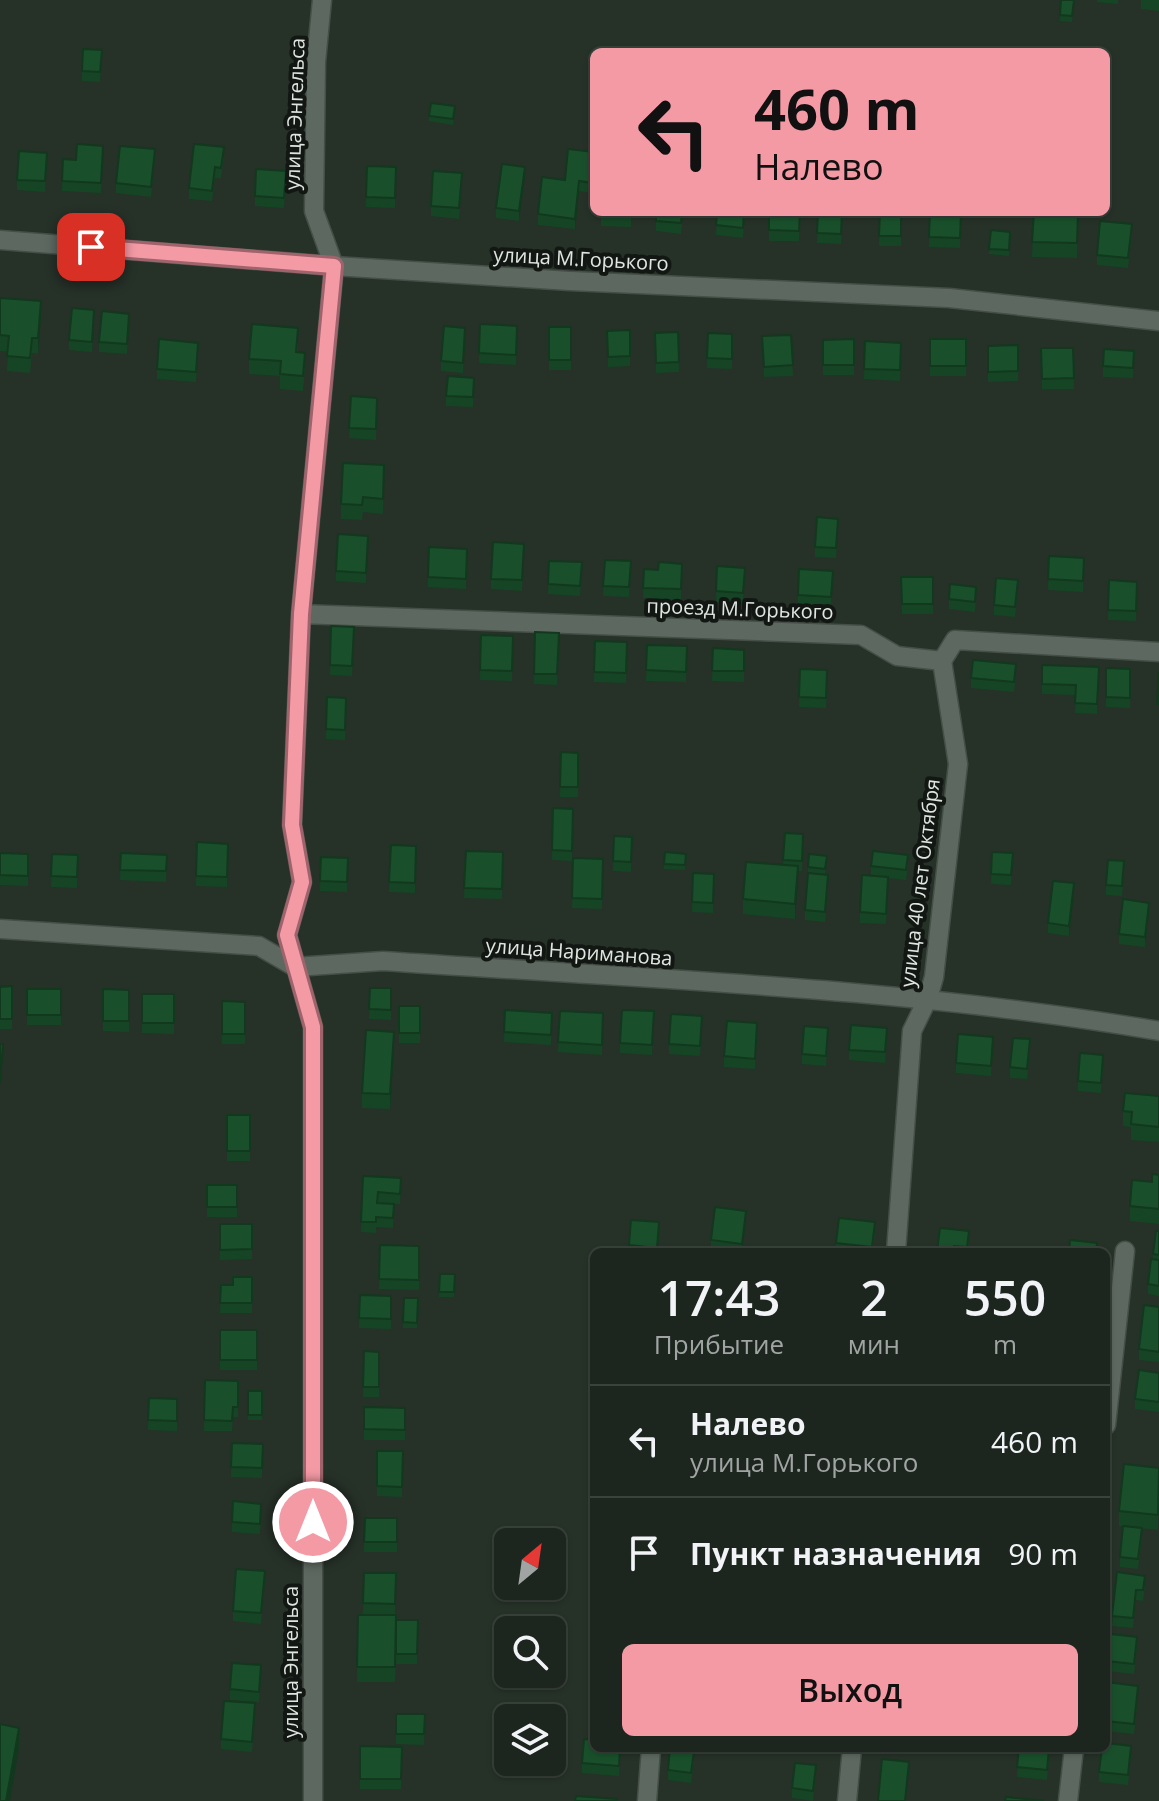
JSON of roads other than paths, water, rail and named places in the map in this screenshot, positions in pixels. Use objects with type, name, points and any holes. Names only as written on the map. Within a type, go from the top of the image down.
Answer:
[{"type":"street","name":"улица Энгельса","points":[[313,1801],[313,1027],[287,935],[302,882],[292,825],[301,614],[334,266],[314,211],[316,62],[322,0]]},
{"type":"street","name":"улица М.Горького","points":[[0,240],[570,281],[949,298],[1159,321]]},
{"type":"street","name":"проезд М.Горького","points":[[301,614],[861,635],[897,656],[942,661]]},
{"type":"street","points":[[942,661],[955,640],[1159,652]]},
{"type":"street","name":"улица 40 лет Октября","points":[[896,1248],[912,1031],[934,977],[958,764],[942,661]]},
{"type":"street","points":[[0,929],[259,946],[295,967]]},
{"type":"street","name":"улица Нариманова","points":[[295,967],[383,961],[928,998],[1060,1014],[1159,1031]]},
{"type":"street","points":[[1110,1388],[1125,1251]]},
{"type":"street","points":[[647,1801],[651,1752]]},
{"type":"street","points":[[847,1801],[852,1752]]},
{"type":"street","points":[[1068,1801],[1074,1752]]}]
